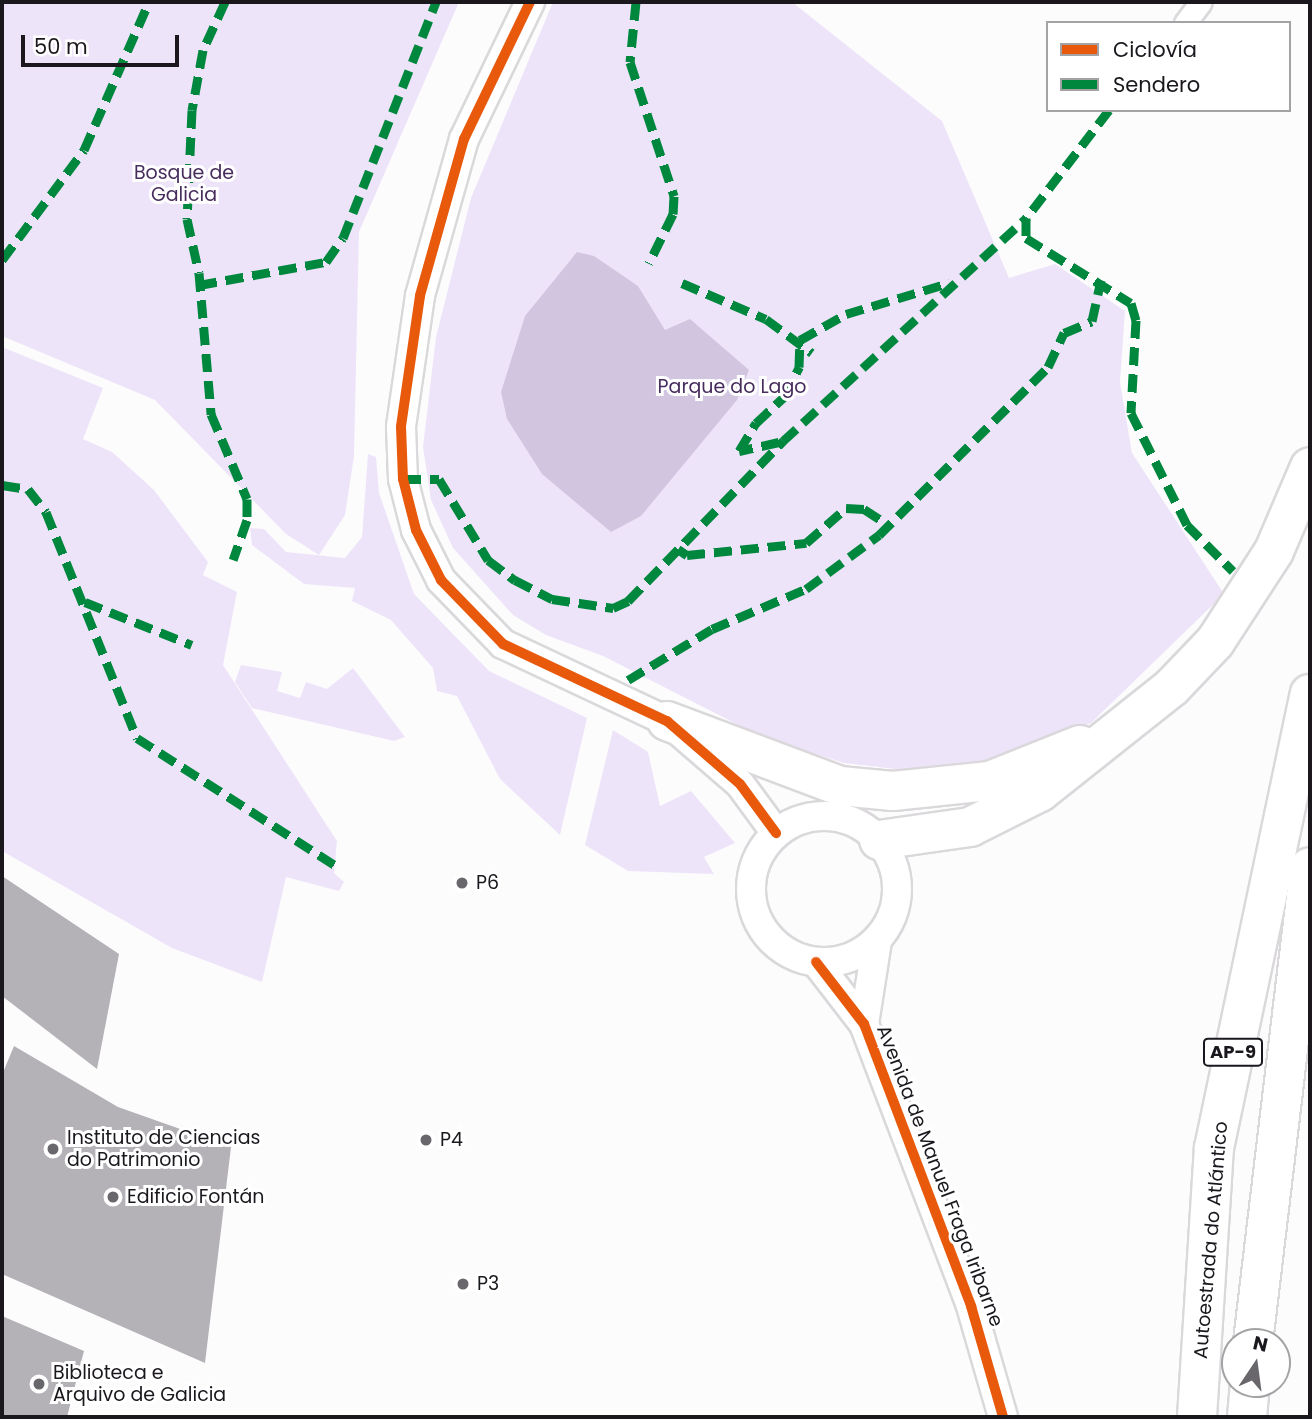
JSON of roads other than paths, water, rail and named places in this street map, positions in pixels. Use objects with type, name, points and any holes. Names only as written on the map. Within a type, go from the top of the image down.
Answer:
[{"type":"highway","points":[[879,840],[970,827],[1040,792],[1121,729],[1214,642],[1274,551],[1310,467]]},
{"type":"highway","name":"Autoestrada do Atlántico","points":[[1197,1417],[1214,1148],[1310,694]]},
{"type":"highway","points":[[667,721],[840,786],[893,791],[990,781],[1121,729]]},
{"type":"highway","name":"AP-9","points":[[1255,1328],[1310,867]]},
{"type":"highway","points":[[1247,1417],[1249,1398]]},
{"type":"street","points":[[530,2],[464,139],[439,219],[407,378],[403,479],[416,530],[441,580],[478,621],[538,664],[667,721],[740,784],[776,833],[795,821],[841,817],[879,840]]},
{"type":"street","points":[[1177,21],[1181,2]]},
{"type":"street","points":[[1187,21],[1201,2]]},
{"type":"street","name":"Avenida de Manuel Fraga Iribarne","points":[[776,833],[752,876],[752,901],[774,943],[816,962],[864,1024],[971,1306],[1003,1417]]},
{"type":"street","name":"Avenida de Manuel Fraga Iribarne","points":[[864,1024],[877,941],[893,913],[897,880],[879,840]]},
{"type":"street","points":[[816,962],[859,954],[877,941]]},
{"type":"place","name":"P6","points":[[462,883]]},
{"type":"place","name":"P4","points":[[426,1140]]},
{"type":"place","name":"Instituto de Ciencias do Patrimonio","points":[[53,1149]]},
{"type":"place","name":"Edificio Fontán","points":[[113,1197]]},
{"type":"place","name":"P3","points":[[463,1284]]},
{"type":"place","name":"Biblioteca e Arquivo de Galicia","points":[[39,1384]]},
{"type":"park label","name":"Bosque de Galicia","points":[[184,184]]},
{"type":"park label","name":"Parque do Lago","points":[[732,387]]}]
